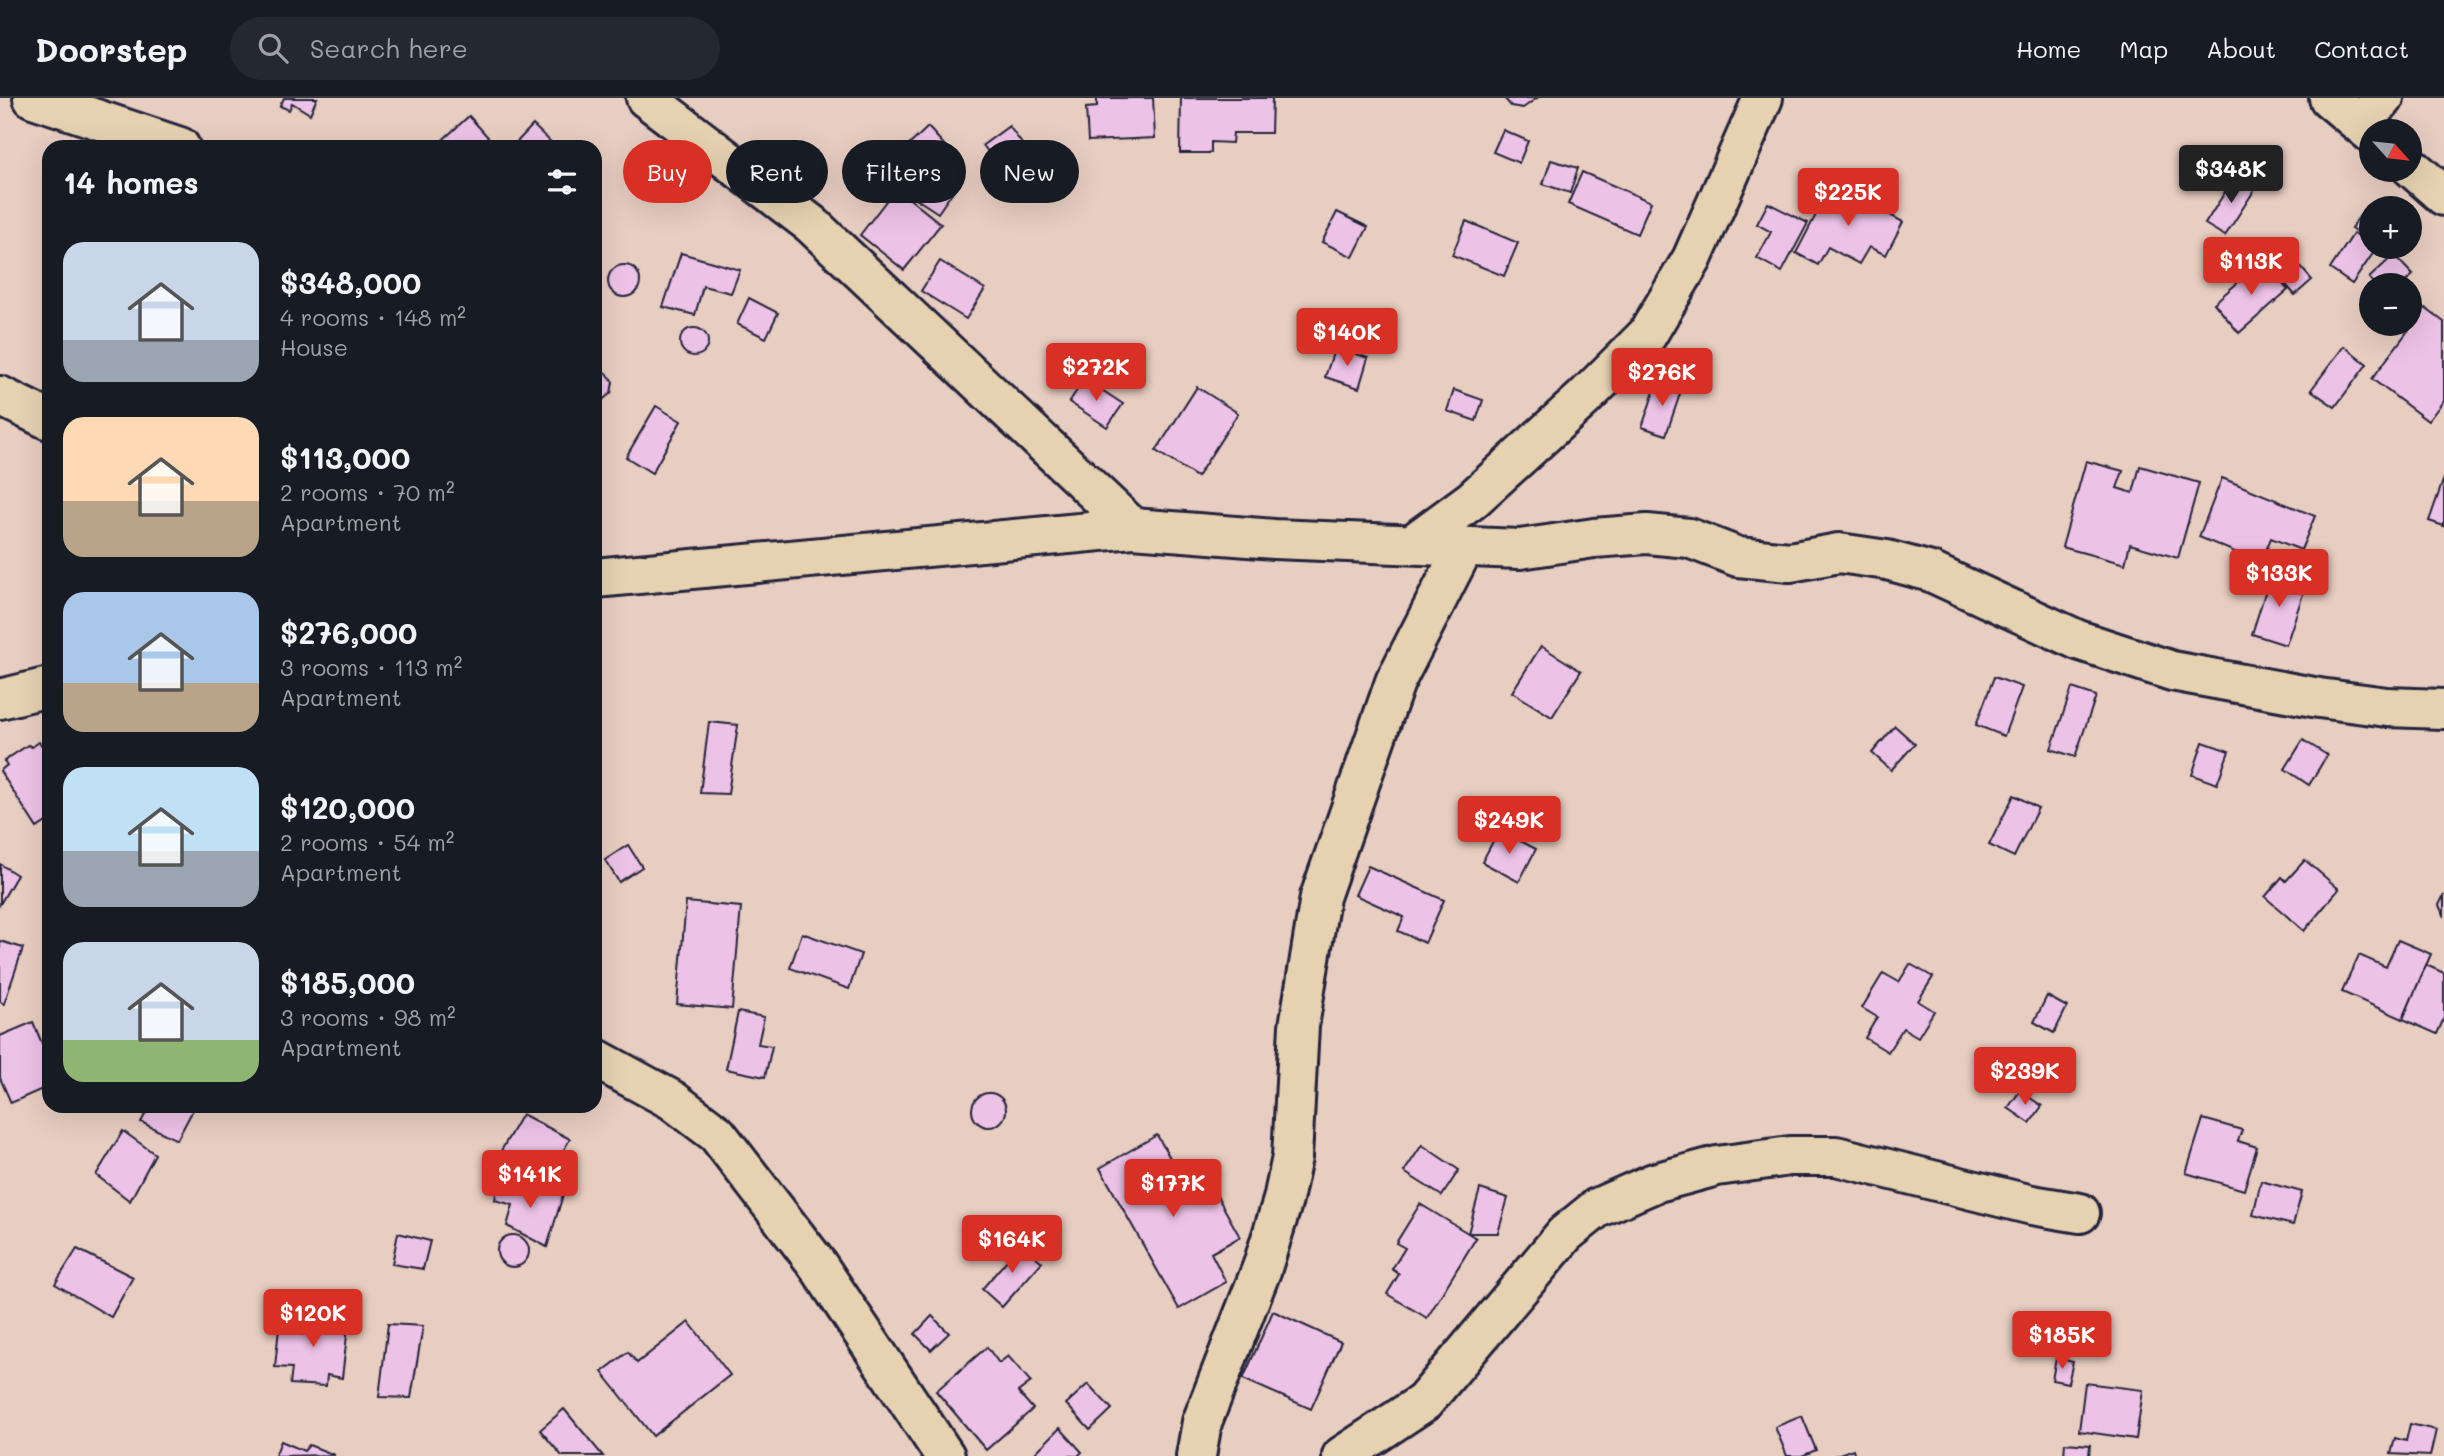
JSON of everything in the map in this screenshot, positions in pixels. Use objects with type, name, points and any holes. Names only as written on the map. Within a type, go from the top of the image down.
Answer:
[{"type":"street","points":[[33,98],[159,140]]},
{"type":"street","points":[[646,98],[811,224],[1133,528]]},
{"type":"street","points":[[1415,542],[1472,500],[1584,398],[1647,335],[1692,259],[1763,98]]},
{"type":"street","points":[[2329,98],[2372,118]]},
{"type":"street","points":[[2422,177],[2444,196]]},
{"type":"street","points":[[0,396],[42,417]]},
{"type":"street","points":[[602,577],[1133,528],[1274,539],[1415,542],[1520,549],[1594,538],[1647,534],[1689,538],[1738,557],[1790,562],[1839,553],[1886,560],[1956,582],[2078,640],[2172,671],[2319,698],[2444,709]]},
{"type":"street","points":[[1171,1456],[1199,1439],[1262,1268],[1283,1200],[1292,1157],[1299,1026],[1320,897],[1395,682],[1464,547]]},
{"type":"street","points":[[0,699],[42,689]]},
{"type":"street","points":[[602,1062],[673,1100],[717,1134],[817,1264],[945,1456]]},
{"type":"street","points":[[1342,1456],[1424,1402],[1565,1234],[1597,1208],[1654,1182],[1717,1166],[1790,1156],[1836,1156],[2032,1205],[2080,1213]]},
{"type":"building","points":[[284,98],[317,98],[310,114],[292,103],[289,110],[280,106]]},
{"type":"building","points":[[1097,98],[1153,98],[1155,138],[1088,141],[1086,108],[1097,107]]},
{"type":"building","points":[[1181,98],[1272,98],[1271,133],[1233,133],[1232,143],[1211,142],[1211,153],[1180,153]]},
{"type":"building","points":[[1504,98],[1537,98],[1523,108],[1511,106]]},
{"type":"building","points":[[469,116],[491,140],[443,140]]},
{"type":"building","points":[[533,125],[549,140],[519,140]]},
{"type":"building","points":[[1009,126],[1019,140],[990,140]]},
{"type":"building","points":[[928,127],[940,140],[914,140]]},
{"type":"building","points":[[1503,130],[1528,141],[1519,163],[1493,152]]},
{"type":"building","points":[[1551,160],[1578,168],[1570,193],[1543,184]]},
{"type":"building","points":[[1582,172],[1651,202],[1637,234],[1568,204]]},
{"type":"building","points":[[2237,173],[2257,186],[2225,236],[2205,224]]},
{"type":"building","points":[[1832,184],[1903,222],[1886,255],[1869,247],[1859,264],[1828,247],[1818,265],[1796,253]]},
{"type":"building","points":[[885,203],[915,203],[941,224],[904,270],[860,235]]},
{"type":"building","points":[[923,203],[945,203],[938,213]]},
{"type":"building","points":[[1768,203],[1808,223],[1782,272],[1757,258],[1771,232],[1757,224]]},
{"type":"building","points":[[1337,212],[1368,227],[1353,257],[1322,242]]},
{"type":"building","points":[[2359,217],[2359,233],[2351,228]]},
{"type":"building","points":[[1466,221],[1518,243],[1504,276],[1452,255]]},
{"type":"building","points":[[2354,233],[2359,237],[2359,259],[2369,259],[2352,284],[2330,269]]},
{"type":"building","points":[[681,253],[740,270],[731,293],[703,286],[695,315],[663,307]]},
{"type":"building","points":[[2390,259],[2398,259],[2411,273],[2374,273]]},
{"type":"building","points":[[940,261],[985,289],[966,319],[921,291]]},
{"type":"building","points":[[2263,261],[2288,290],[2239,333],[2214,303]]},
{"type":"building","points":[[2298,264],[2312,280],[2295,295],[2281,279]]},
{"type":"building","points":[[624,265],[635,270],[640,281],[635,292],[624,297],[613,292],[608,281],[613,270]]},
{"type":"building","points":[[749,298],[778,313],[766,338],[737,324]]},
{"type":"building","points":[[2425,308],[2444,322],[2444,400],[2428,421],[2372,379],[2404,336],[2422,336],[2422,312]]},
{"type":"building","points":[[694,328],[704,332],[708,342],[704,352],[694,356],[684,352],[680,342],[684,332]]},
{"type":"building","points":[[2344,346],[2367,364],[2335,407],[2311,390]]},
{"type":"building","points":[[1335,347],[1368,358],[1359,388],[1325,377]]},
{"type":"building","points":[[602,372],[607,373],[613,382],[611,393],[602,400]]},
{"type":"building","points":[[1085,379],[1123,404],[1107,427],[1069,402]]},
{"type":"building","points":[[1658,380],[1682,388],[1666,435],[1642,427]]},
{"type":"building","points":[[1197,387],[1238,413],[1197,477],[1156,451]]},
{"type":"building","points":[[1454,390],[1483,400],[1476,421],[1447,411]]},
{"type":"building","points":[[656,406],[681,421],[652,473],[626,457]]},
{"type":"building","points":[[2086,461],[2123,471],[2117,488],[2133,493],[2140,466],[2199,483],[2178,558],[2130,544],[2125,564],[2062,547]]},
{"type":"building","points":[[2222,478],[2315,516],[2301,550],[2271,538],[2261,563],[2199,537]]},
{"type":"building","points":[[2444,478],[2444,526],[2429,521]]},
{"type":"building","points":[[2271,574],[2306,585],[2286,645],[2252,634]]},
{"type":"building","points":[[1541,646],[1581,671],[1552,717],[1512,692]]},
{"type":"building","points":[[1994,677],[2022,687],[2004,736],[1976,725]]},
{"type":"building","points":[[2072,688],[2096,696],[2075,757],[2051,749]]},
{"type":"building","points":[[709,722],[738,725],[728,794],[700,793]]},
{"type":"building","points":[[1895,726],[1915,744],[1891,770],[1872,753]]},
{"type":"building","points":[[2303,740],[2327,755],[2309,785],[2285,769]]},
{"type":"building","points":[[39,742],[42,746],[42,825],[37,828],[0,771],[7,765],[4,761],[28,745],[32,747]]},
{"type":"building","points":[[2203,742],[2229,751],[2217,784],[2192,775]]},
{"type":"building","points":[[2014,795],[2038,808],[2014,857],[1989,845]]},
{"type":"building","points":[[1499,830],[1536,849],[1519,882],[1482,862]]},
{"type":"building","points":[[628,845],[642,867],[619,882],[605,860]]},
{"type":"building","points":[[2305,860],[2339,889],[2304,931],[2265,897],[2282,877],[2286,881]]},
{"type":"building","points":[[0,864],[17,875],[0,904]]},
{"type":"building","points":[[1368,866],[1444,900],[1425,943],[1398,931],[1404,917],[1355,895]]},
{"type":"building","points":[[2444,895],[2444,917],[2439,905]]},
{"type":"building","points":[[686,902],[741,907],[732,1009],[677,1004]]},
{"type":"building","points":[[802,933],[861,954],[849,989],[790,968]]},
{"type":"building","points":[[2398,940],[2431,954],[2403,1019],[2342,992],[2359,955],[2386,967]]},
{"type":"building","points":[[0,941],[23,948],[4,1004],[0,1002]]},
{"type":"building","points":[[1910,964],[1933,977],[1918,1001],[1934,1011],[1918,1037],[1903,1028],[1888,1052],[1865,1038],[1877,1017],[1862,1008],[1883,973],[1899,982]]},
{"type":"building","points":[[2426,965],[2444,973],[2444,1018],[2437,1034],[2403,1019]]},
{"type":"building","points":[[2047,996],[2067,1007],[2054,1033],[2034,1022]]},
{"type":"building","points":[[738,1012],[764,1017],[758,1044],[772,1046],[765,1077],[726,1069]]},
{"type":"building","points":[[33,1022],[42,1043],[42,1089],[11,1103],[0,1078],[0,1036]]},
{"type":"building","points":[[2020,1091],[2042,1106],[2030,1123],[2008,1108]]},
{"type":"building","points":[[989,1093],[1001,1098],[1006,1110],[1001,1122],[989,1127],[977,1122],[972,1110],[977,1098]]},
{"type":"building","points":[[146,1113],[191,1113],[177,1140],[141,1122]]},
{"type":"building","points":[[522,1114],[570,1139],[547,1179],[501,1151]]},
{"type":"building","points":[[2203,1119],[2242,1130],[2238,1141],[2257,1147],[2244,1190],[2186,1173]]},
{"type":"building","points":[[123,1131],[155,1154],[130,1201],[96,1175]]},
{"type":"building","points":[[1157,1135],[1182,1179],[1201,1167],[1240,1237],[1211,1253],[1226,1282],[1179,1309],[1100,1168]]},
{"type":"building","points":[[1422,1145],[1459,1170],[1442,1196],[1404,1172]]},
{"type":"building","points":[[498,1181],[563,1195],[547,1247],[507,1226],[513,1205],[495,1200]]},
{"type":"building","points":[[2261,1181],[2302,1192],[2293,1225],[2253,1215]]},
{"type":"building","points":[[1480,1189],[1508,1198],[1498,1233],[1468,1233]]},
{"type":"building","points":[[1420,1204],[1476,1238],[1427,1318],[1387,1294],[1399,1274],[1392,1269],[1405,1248],[1396,1243]]},
{"type":"building","points":[[398,1233],[430,1241],[423,1269],[392,1264]]},
{"type":"building","points":[[513,1235],[525,1239],[529,1251],[525,1263],[513,1267],[501,1263],[497,1251],[501,1239]]},
{"type":"building","points":[[1021,1244],[1042,1262],[1002,1307],[982,1289]]},
{"type":"building","points":[[77,1249],[133,1277],[111,1317],[55,1284]]},
{"type":"building","points":[[1273,1311],[1341,1342],[1311,1409],[1243,1379]]},
{"type":"building","points":[[298,1314],[349,1318],[342,1378],[327,1375],[326,1386],[290,1384],[292,1368],[275,1367],[279,1328],[296,1328]]},
{"type":"building","points":[[932,1316],[949,1333],[931,1350],[915,1334]]},
{"type":"building","points":[[689,1322],[730,1375],[653,1436],[602,1372],[628,1352],[637,1363]]},
{"type":"building","points":[[388,1324],[423,1326],[411,1398],[379,1397]]},
{"type":"building","points":[[987,1347],[999,1363],[1008,1356],[1031,1382],[1018,1392],[1033,1409],[986,1450],[936,1391]]},
{"type":"building","points":[[2056,1358],[2073,1362],[2068,1383],[2052,1380]]},
{"type":"building","points":[[2085,1383],[2143,1390],[2136,1439],[2079,1431]]},
{"type":"building","points":[[1088,1384],[1112,1409],[1090,1430],[1066,1404]]},
{"type":"building","points":[[564,1409],[603,1456],[562,1456],[540,1430]]},
{"type":"building","points":[[1802,1416],[1816,1450],[1802,1456],[1787,1456],[1775,1427]]},
{"type":"building","points":[[2410,1424],[2436,1430],[2430,1456],[2391,1454],[2395,1438],[2406,1441]]},
{"type":"building","points":[[1060,1428],[1082,1452],[1078,1456],[1040,1456],[1036,1452]]},
{"type":"building","points":[[281,1441],[304,1451],[309,1445],[335,1455],[275,1456]]},
{"type":"building","points":[[2065,1443],[2090,1445],[2089,1456],[2064,1456]]},
{"type":"building","points":[[1853,1449],[1855,1456],[1834,1456]]}]
